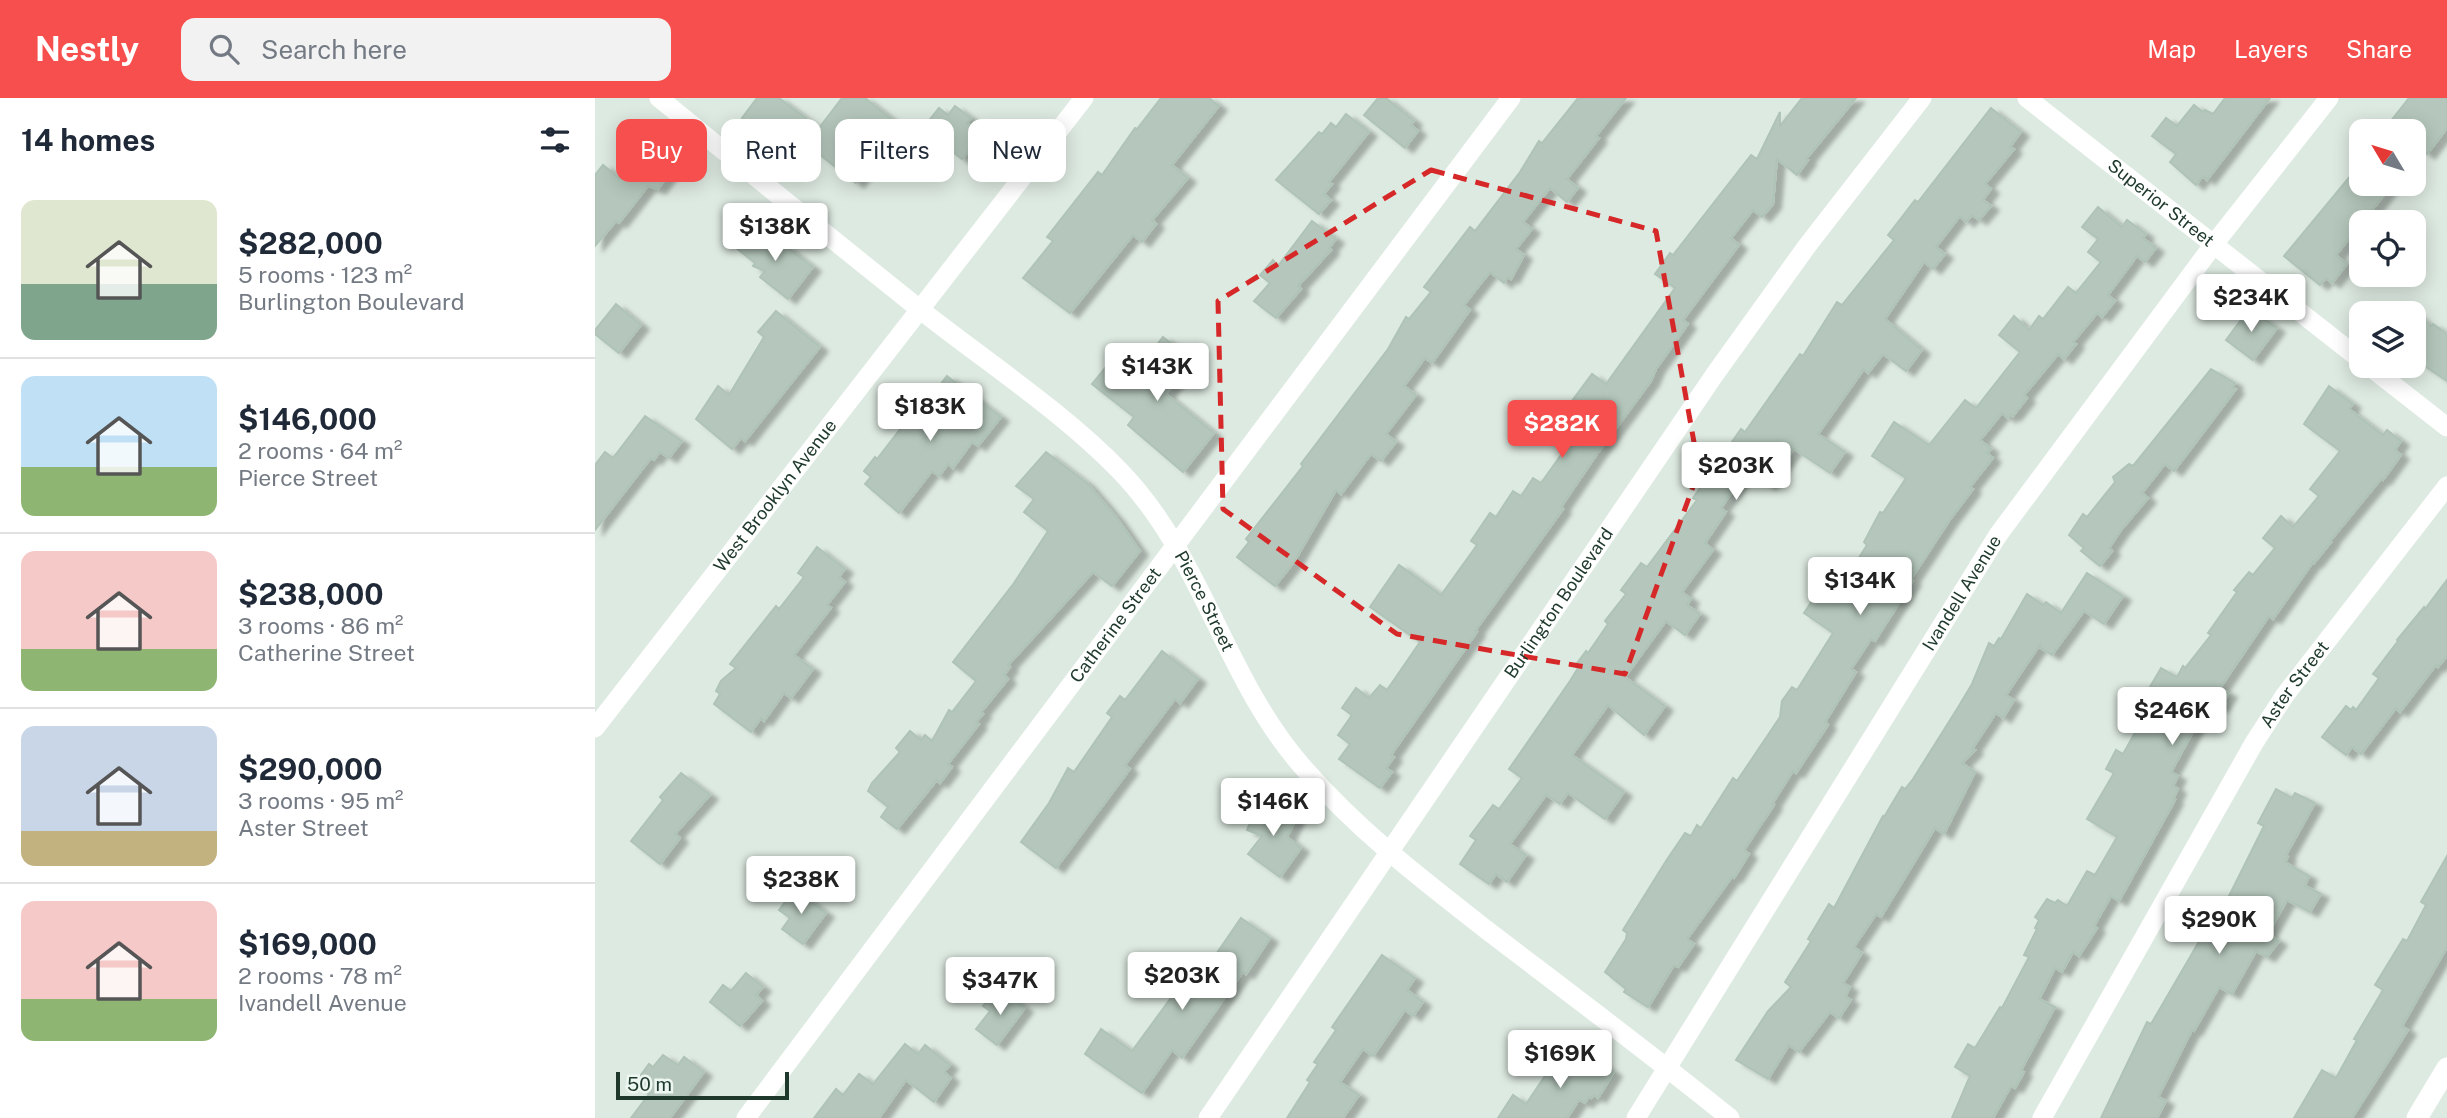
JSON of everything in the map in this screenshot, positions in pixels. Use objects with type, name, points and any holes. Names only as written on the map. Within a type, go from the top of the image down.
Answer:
[{"type":"main road","points":[[2417,1118],[2447,1068]]},
{"type":"street","name":"Pierce Street","points":[[659,98],[920,310],[1071,427],[1120,471],[1152,508],[1176,545],[1243,682],[1267,720],[1299,763],[1326,792],[1389,854],[1730,1118]]},
{"type":"street","name":"West Brooklyn Avenue","points":[[595,728],[1084,98]]},
{"type":"street","name":"Catherine Street","points":[[746,1118],[1511,98]]},
{"type":"street","name":"Burlington Boulevard","points":[[1207,1118],[1715,374],[1807,246],[1921,98]]},
{"type":"street","name":"Superior Street","points":[[2027,98],[2349,350]]},
{"type":"street","name":"Ivandell Avenue","points":[[1636,1118],[1998,536],[2030,489],[2214,244],[2329,98]]},
{"type":"street","points":[[2384,378],[2447,427]]},
{"type":"street","name":"Aster Street","points":[[2042,1118],[2254,743],[2285,695],[2447,486]]},
{"type":"highlighted area","points":[[1431,170],[1656,231],[1699,470],[1625,674],[1397,634],[1223,509],[1218,301]]},
{"type":"building","points":[[757,98],[779,98],[807,119],[743,119]]},
{"type":"building","points":[[842,98],[865,98],[891,119],[835,119],[835,167],[821,156],[821,125]]},
{"type":"building","points":[[1161,98],[1209,98],[1219,106],[1172,165],[1188,178],[1152,220],[1156,224],[1142,242],[1133,235],[1070,313],[1023,278],[1053,241],[1047,237],[1098,172],[1102,175],[1135,128],[1137,129]]},
{"type":"building","points":[[1378,98],[1386,98],[1414,121],[1411,125],[1418,131],[1405,148],[1364,115]]},
{"type":"building","points":[[1578,98],[1626,98],[1567,179],[1578,188],[1567,202],[1550,188],[1523,222],[1532,229],[1516,249],[1524,255],[1511,279],[1508,277],[1504,283],[1490,272],[1464,305],[1470,310],[1432,363],[1425,358],[1404,386],[1416,395],[1386,434],[1396,442],[1381,461],[1371,454],[1341,494],[1336,490],[1294,562],[1275,586],[1237,557],[1249,542],[1246,539],[1388,349],[1406,317],[1409,319],[1431,292],[1424,287],[1470,227],[1475,231],[1520,172],[1539,141],[1542,143]]},
{"type":"building","points":[[1802,98],[1856,98],[1806,159],[1808,160],[1797,175],[1777,159],[1773,204],[1762,217],[1753,210],[1731,238],[1739,245],[1683,320],[1688,324],[1656,369],[1651,381],[1597,454],[1561,507],[1563,509],[1475,631],[1477,632],[1391,755],[1394,757],[1386,768],[1392,772],[1380,788],[1339,759],[1350,744],[1338,735],[1352,715],[1342,708],[1356,688],[1369,698],[1380,685],[1387,690],[1420,642],[1370,607],[1399,565],[1441,595],[1477,545],[1471,541],[1490,513],[1496,517],[1513,491],[1521,496],[1533,478],[1541,483],[1578,431],[1560,417],[1592,374],[1606,384],[1675,288],[1655,274],[1751,155],[1757,159],[1780,112],[1780,126]]},
{"type":"building","points":[[2225,98],[2270,98],[2207,180],[2203,176],[2196,185],[2170,162],[2176,154],[2152,136],[2166,118],[2177,126],[2194,105],[2203,112],[2205,110],[2213,114]]},
{"type":"building","points":[[2409,98],[2447,98],[2447,128],[2427,154],[2426,119],[2392,119]]},
{"type":"building","points":[[955,106],[971,118],[967,123],[968,151],[962,159],[954,153],[954,119],[930,119],[939,108],[948,115]]},
{"type":"building","points":[[1991,108],[2021,132],[2010,147],[2014,149],[1985,184],[1991,189],[1983,200],[1991,206],[1979,220],[1972,215],[1966,222],[1960,216],[1936,247],[1945,254],[1933,269],[1924,262],[1885,319],[1922,350],[1906,371],[1883,354],[1868,373],[1864,369],[1818,434],[1845,452],[1830,473],[1794,449],[1768,485],[1747,471],[1721,508],[1726,512],[1705,543],[1713,550],[1682,592],[1691,599],[1687,605],[1700,614],[1685,635],[1666,621],[1625,677],[1665,706],[1644,735],[1608,705],[1572,755],[1624,792],[1605,819],[1568,793],[1560,804],[1546,795],[1510,844],[1526,855],[1507,882],[1496,874],[1489,884],[1460,864],[1476,840],[1470,836],[1493,805],[1499,809],[1522,778],[1509,769],[1570,681],[1578,668],[1575,666],[1586,651],[1588,653],[1608,624],[1605,621],[1626,594],[1621,590],[1641,563],[1647,567],[1697,500],[1693,498],[1741,429],[1745,432],[1800,354],[1803,356],[1837,302],[1842,305],[1894,240],[1888,235],[1915,200],[1918,202]]},
{"type":"building","points":[[1346,114],[1369,132],[1329,182],[1332,184],[1324,194],[1331,200],[1319,214],[1276,180],[1319,132],[1322,134],[1331,123],[1336,127]]},
{"type":"building","points":[[603,165],[616,176],[616,182],[663,182],[658,189],[648,186],[619,223],[616,221],[595,246],[595,175]]},
{"type":"building","points":[[2349,177],[2349,196],[2383,196],[2372,210],[2349,210],[2349,239],[2336,255],[2347,264],[2332,283],[2326,278],[2320,285],[2284,256]]},
{"type":"building","points":[[2098,207],[2122,227],[2127,220],[2146,234],[2143,238],[2156,248],[2145,262],[2137,256],[2108,295],[2115,301],[2102,317],[2097,313],[2073,342],[2076,344],[2064,359],[2058,354],[2024,395],[2027,398],[2013,416],[2011,414],[2008,418],[2002,413],[1980,440],[1991,449],[1987,453],[1993,458],[1970,487],[1973,489],[1911,579],[1913,581],[1875,641],[1871,639],[1851,669],[1856,672],[1825,722],[1828,725],[1772,804],[1774,805],[1744,850],[1749,854],[1734,878],[1732,877],[1687,939],[1694,944],[1678,967],[1674,965],[1648,1007],[1624,992],[1626,989],[1605,972],[1626,939],[1627,933],[1623,930],[1666,861],[1685,833],[1691,836],[1697,825],[1701,828],[1733,778],[1737,781],[1780,717],[1782,701],[1792,687],[1797,690],[1833,633],[1804,613],[1816,595],[1831,602],[1867,545],[1864,542],[1880,512],[1883,513],[1906,478],[1872,456],[1894,422],[1929,445],[1965,400],[1976,408],[2020,352],[1999,335],[2014,316],[2029,330],[2039,316],[2043,319],[2068,287],[2076,293],[2101,262],[2088,252],[2098,239],[2082,227]]},
{"type":"building","points":[[1312,221],[1336,239],[1329,248],[1331,250],[1298,286],[1301,289],[1276,318],[1254,301],[1270,283],[1260,275],[1273,260],[1278,266]]},
{"type":"building","points":[[749,229],[767,243],[769,240],[780,250],[784,245],[813,267],[788,299],[760,277],[765,271],[753,266],[755,263],[735,247]]},
{"type":"building","points":[[616,304],[641,325],[619,353],[595,334],[595,330]]},
{"type":"building","points":[[2249,309],[2277,328],[2253,360],[2226,340]]},
{"type":"building","points":[[776,311],[820,347],[745,441],[741,438],[732,449],[696,419],[718,386],[729,395],[764,337],[758,332]]},
{"type":"building","points":[[2426,322],[2447,334],[2447,381],[2426,367]]},
{"type":"building","points":[[1163,337],[1193,360],[1166,394],[1214,433],[1183,472],[1128,425],[1134,417],[1092,384],[1114,357],[1129,370],[1137,360],[1142,364]]},
{"type":"building","points":[[2211,369],[2235,383],[2232,387],[2236,389],[2174,471],[2165,464],[2142,493],[2148,498],[2121,530],[2109,548],[2112,551],[2100,566],[2081,551],[2084,548],[2069,535],[2083,514],[2087,517],[2115,482],[2113,477],[2129,464],[2133,466]]},
{"type":"building","points":[[947,376],[1001,417],[978,446],[972,442],[953,468],[948,464],[939,476],[932,471],[899,513],[865,484],[871,477],[864,471],[875,457],[877,459],[908,419],[911,422]]},
{"type":"building","points":[[2329,386],[2353,404],[2349,409],[2383,435],[2387,430],[2401,441],[2395,450],[2401,455],[2313,562],[2273,619],[2269,616],[2220,688],[2229,693],[2220,708],[2212,704],[2204,718],[2201,717],[2171,772],[2178,776],[2173,786],[2178,789],[2173,799],[2175,800],[2119,901],[2111,896],[2094,926],[2097,928],[2079,956],[2073,952],[2062,972],[2055,968],[2039,999],[2055,1007],[2021,1070],[2024,1072],[2015,1088],[2011,1086],[1993,1118],[1952,1118],[1970,1076],[1955,1067],[1968,1044],[1975,1048],[2000,1007],[2002,1008],[2029,957],[2024,955],[2037,929],[2035,928],[2039,920],[2035,917],[2047,899],[2055,903],[2058,900],[2067,906],[2087,871],[2095,875],[2117,837],[2087,819],[2114,773],[2106,769],[2116,750],[2123,754],[2158,692],[2150,687],[2161,668],[2177,677],[2183,666],[2185,668],[2211,635],[2208,633],[2237,592],[2234,590],[2249,572],[2253,575],[2275,548],[2263,538],[2281,516],[2293,527],[2319,496],[2310,489],[2340,451],[2304,424]]},
{"type":"building","points":[[645,416],[682,441],[669,458],[660,452],[654,460],[651,458],[595,530],[595,465],[605,452],[613,458]]},
{"type":"building","points":[[1046,452],[1087,483],[1117,518],[1140,551],[1112,586],[1093,572],[1008,665],[1010,667],[1004,675],[1008,679],[981,712],[983,714],[976,722],[979,724],[948,764],[952,767],[940,783],[937,780],[897,829],[881,817],[888,807],[868,791],[900,752],[896,748],[910,731],[921,740],[925,735],[932,741],[949,710],[952,712],[976,681],[953,662],[1014,583],[1048,531],[1024,512],[1034,499],[1016,486]]},
{"type":"building","points":[[817,547],[845,569],[839,577],[845,582],[827,605],[831,608],[794,655],[813,669],[791,698],[784,693],[764,721],[761,718],[751,732],[714,704],[720,694],[716,691],[721,681],[736,668],[730,664],[776,606],[779,609],[804,577],[798,573]]},
{"type":"building","points":[[2087,573],[2123,596],[2104,624],[2084,611],[2052,655],[2039,647],[2041,643],[2006,695],[2014,700],[2003,718],[1996,713],[1972,749],[1975,750],[1962,763],[1975,772],[1944,834],[1935,828],[1881,917],[1876,914],[1854,947],[1862,953],[1843,983],[1850,987],[1845,997],[1851,1000],[1839,1018],[1830,1012],[1799,1052],[1789,1045],[1768,1079],[1736,1060],[1768,1011],[1791,987],[1785,982],[1811,941],[1808,939],[1829,904],[1834,908],[1883,816],[1902,787],[1905,789],[1913,779],[1957,709],[1972,684],[1989,643],[1994,646],[1999,638],[2001,639],[2027,594],[2043,605],[2046,602],[2061,613]]},
{"type":"building","points":[[2447,580],[2447,656],[2438,667],[2436,665],[2400,712],[2396,708],[2361,754],[2352,747],[2346,755],[2322,737],[2346,706],[2356,710],[2379,678],[2373,674],[2397,640]]},
{"type":"building","points":[[1162,651],[1198,679],[1180,703],[1175,699],[1125,765],[1130,769],[1056,868],[1021,842],[1049,803],[1068,768],[1074,772],[1112,717],[1107,713],[1120,696],[1125,700]]},
{"type":"building","points":[[681,773],[710,795],[675,834],[680,838],[660,864],[631,841],[663,800],[660,797]]},
{"type":"building","points":[[2276,789],[2292,798],[2295,793],[2315,803],[2286,855],[2288,857],[2285,862],[2309,876],[2305,886],[2321,894],[2310,912],[2287,900],[2268,934],[2279,941],[2267,957],[2256,951],[2232,994],[2219,987],[2194,1031],[2192,1030],[2158,1097],[2166,1101],[2157,1118],[2101,1118],[2147,1022],[2151,1024],[2225,897],[2228,898],[2264,826],[2258,823]]},
{"type":"building","points":[[1259,802],[1297,817],[1287,837],[1301,848],[1280,877],[1248,854],[1262,836],[1247,830]]},
{"type":"building","points":[[2447,856],[2447,947],[2402,1026],[2408,1030],[2352,1118],[2294,1118],[2322,1070],[2336,1078],[2357,1040],[2354,1039],[2383,990],[2375,985],[2403,939],[2407,941],[2426,905],[2421,902]]},
{"type":"building","points":[[795,889],[826,913],[803,944],[782,929],[790,918],[779,910]]},
{"type":"building","points":[[1241,918],[1270,938],[1182,1058],[1172,1050],[1142,1093],[1085,1054],[1101,1029],[1132,1051],[1187,976],[1191,979],[1204,959],[1210,963]]},
{"type":"building","points":[[1382,955],[1415,978],[1407,990],[1423,1002],[1413,1016],[1405,1010],[1373,1056],[1363,1049],[1340,1082],[1359,1095],[1343,1118],[1287,1118],[1310,1082],[1307,1080],[1318,1064],[1314,1062],[1336,1030],[1332,1027]]},
{"type":"building","points":[[746,973],[763,987],[756,995],[762,1001],[740,1026],[710,1002],[723,985],[731,991]]},
{"type":"building","points":[[994,992],[1002,998],[1006,993],[1025,1008],[997,1045],[976,1029],[990,1011],[983,1006]]},
{"type":"building","points":[[905,1044],[918,1054],[925,1045],[950,1065],[944,1072],[951,1078],[934,1102],[906,1080],[879,1118],[814,1118],[836,1089],[843,1095],[859,1074],[873,1084]]},
{"type":"building","points":[[1554,1049],[1591,1072],[1598,1061],[1614,1072],[1598,1098],[1594,1095],[1585,1103],[1579,1100],[1567,1118],[1498,1118],[1513,1095],[1526,1104],[1549,1070],[1544,1066]]},
{"type":"building","points":[[663,1055],[678,1065],[684,1057],[704,1072],[670,1118],[631,1118],[649,1094],[635,1083],[649,1064],[653,1067]]}]
